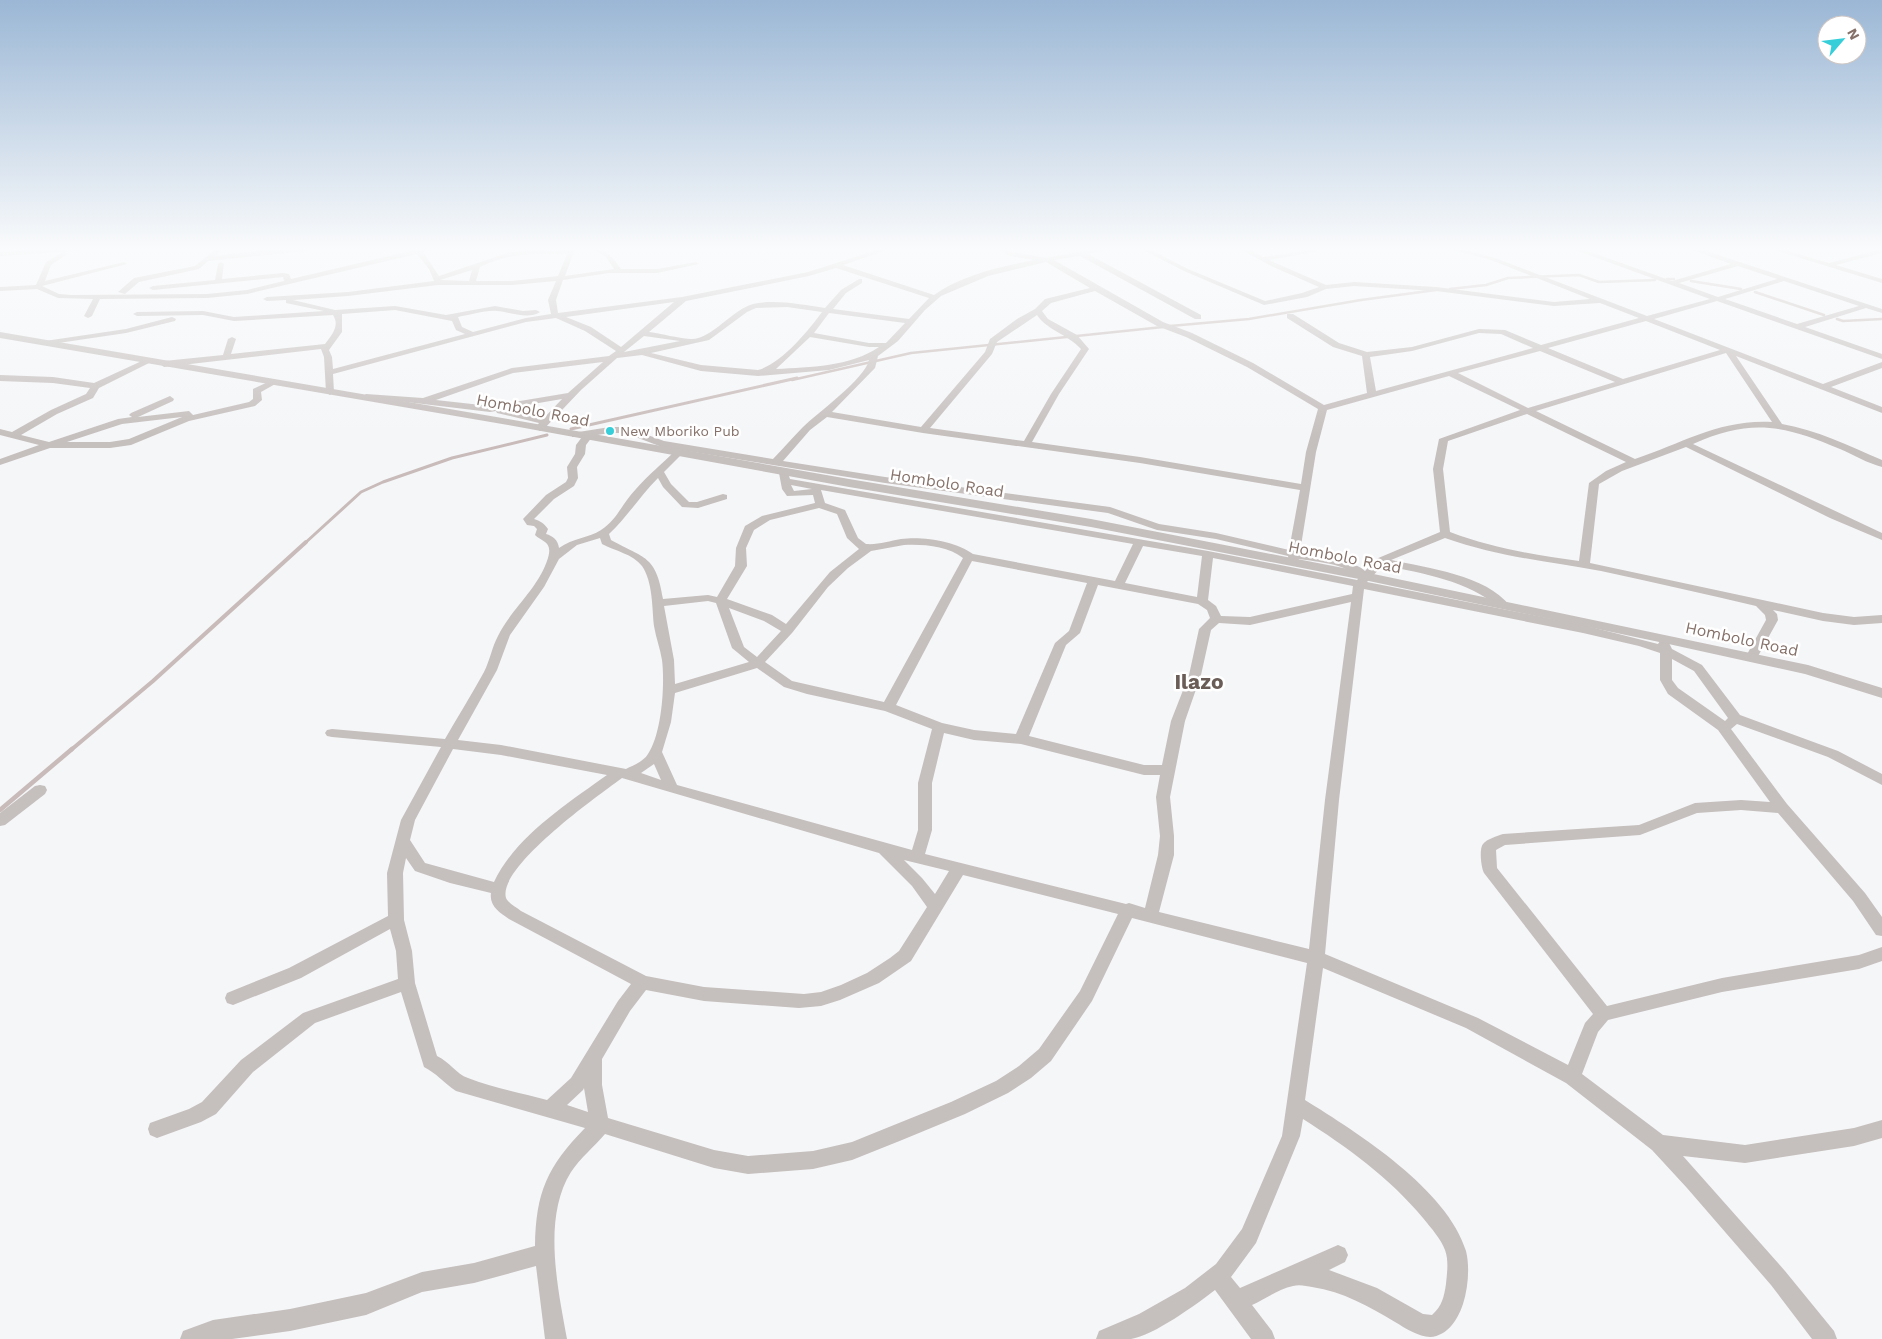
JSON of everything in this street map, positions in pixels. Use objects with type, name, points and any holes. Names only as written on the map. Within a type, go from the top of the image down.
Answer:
[{"type":"street","points":[[88,316],[91,311]]},
{"type":"street","points":[[126,332],[140,311]]},
{"type":"street","points":[[44,343],[126,332],[197,311]]},
{"type":"street","points":[[137,314],[193,313],[234,319],[346,311]]},
{"type":"street","points":[[419,311],[455,319],[459,328],[472,334]]},
{"type":"street","points":[[444,317],[476,311]]},
{"type":"street","points":[[515,311],[554,314],[588,329],[621,350]]},
{"type":"street","points":[[328,373],[517,322],[576,311]]},
{"type":"street","points":[[363,397],[423,401],[490,409],[543,425],[570,395],[667,311]]},
{"type":"street","points":[[423,401],[512,371],[640,353],[706,338],[742,311]]},
{"type":"street","points":[[766,372],[774,367],[808,334],[828,311]]},
{"type":"street","points":[[832,311],[910,321]]},
{"type":"street","points":[[820,504],[817,491],[791,494],[787,489],[782,471],[807,428],[825,414],[920,311]]},
{"type":"street","points":[[1137,311],[1250,366],[1324,408],[1670,311]]},
{"type":"street","points":[[1188,311],[1198,317]]},
{"type":"street","points":[[1628,311],[1882,410]]},
{"type":"street","points":[[1753,311],[1882,357]]},
{"type":"street","points":[[1797,327],[1848,311]]},
{"type":"street","points":[[330,392],[328,357],[325,350],[337,337],[339,317],[337,312]]},
{"type":"street","points":[[923,430],[990,352],[994,341],[1020,321],[1038,312],[1045,321],[1074,337],[1085,348],[1055,394],[1026,445]]},
{"type":"street","points":[[1290,316],[1336,345],[1366,355],[1406,350],[1483,330],[1502,332],[1623,382]]},
{"type":"street","points":[[1020,321],[1045,321]]},
{"type":"street","points":[[642,333],[690,341]]},
{"type":"street","points":[[808,334],[869,345],[888,345]]},
{"type":"street","name":"Hombolo Road","points":[[0,335],[273,383],[543,425],[581,436],[1091,523],[1212,546],[1293,558],[1360,586],[1504,606],[1665,645],[1751,658],[1808,670],[1882,692]]},
{"type":"street","points":[[226,358],[232,339]]},
{"type":"street","points":[[164,364],[328,346]]},
{"type":"street","points":[[1445,534],[1438,468],[1444,439],[1527,411],[1728,350]]},
{"type":"street","points":[[1728,350],[1778,424]]},
{"type":"street","points":[[640,353],[701,368],[742,373],[830,368],[873,361]]},
{"type":"street","points":[[1366,355],[1372,395]]},
{"type":"street","points":[[0,378],[54,380],[95,386],[149,361]]},
{"type":"street","points":[[1823,387],[1882,365]]},
{"type":"street","points":[[1450,373],[1635,463]]},
{"type":"street","points":[[0,432],[49,445],[97,445],[131,442],[186,419],[257,402],[256,391],[273,383]]},
{"type":"street","points":[[12,436],[54,412],[90,396],[95,386]]},
{"type":"street","points":[[490,409],[570,395]]},
{"type":"street","points":[[0,462],[121,421],[170,399]]},
{"type":"street","points":[[1293,558],[1319,418],[1324,408]]},
{"type":"street","points":[[121,421],[207,413]]},
{"type":"street","points":[[825,414],[923,430],[1140,460],[1305,488]]},
{"type":"street","points":[[1584,566],[1594,483],[1635,463],[1732,426],[1778,424],[1799,430],[1882,464]]},
{"type":"street","points":[[554,557],[553,544],[549,538],[540,535],[543,529],[537,523],[531,523],[528,519],[550,497],[570,484],[573,478],[572,467],[580,454],[581,436],[610,430],[626,430],[662,444],[782,471],[1140,542],[1212,546],[1360,586],[1583,629],[1643,643],[1665,645],[1698,668],[1735,718],[1833,754],[1882,780]]},
{"type":"street","points":[[1686,444],[1882,537]]},
{"type":"street","points":[[678,453],[632,499],[620,518],[604,533],[573,543],[554,557],[533,595],[504,635],[491,670],[408,820],[395,873],[396,920],[404,951],[407,983],[430,1061],[442,1067],[447,1074],[462,1085],[550,1109],[600,1126],[714,1159],[748,1165],[813,1160],[852,1151],[904,1130],[1002,1087],[1025,1072],[1045,1055],[1086,996],[1129,909]]},
{"type":"street","points":[[659,471],[667,485],[686,504],[698,505],[723,497]]},
{"type":"street","points":[[867,548],[858,545],[853,539],[841,512],[820,504],[766,518],[748,528],[741,548],[741,566],[721,601],[738,648],[776,677],[797,688],[888,707],[939,728],[990,737],[1021,739],[1144,770],[1168,770]]},
{"type":"street","points":[[604,533],[606,542],[636,555],[643,561],[649,569],[658,603],[660,626],[668,662],[668,690],[662,730],[656,753],[648,763],[624,774],[539,835],[504,876],[499,889],[499,901],[515,915],[642,982],[664,988],[708,994],[809,1001],[870,980],[893,967],[905,956],[960,867]]},
{"type":"street","points":[[1107,1339],[1147,1322],[1192,1295],[1223,1271],[1249,1236],[1291,1136],[1316,958],[1360,586],[1380,561],[1445,534],[1478,546],[1516,555],[1584,566],[1796,611],[1854,621],[1880,623]]},
{"type":"street","points":[[668,690],[757,664],[788,630],[820,588],[851,558],[867,548],[915,542],[960,551],[969,557],[1093,582],[1202,601],[1212,608],[1216,619]]},
{"type":"street","points":[[1118,586],[1140,542]]},
{"type":"street","points":[[1202,601],[1212,546]]},
{"type":"street","points":[[888,707],[969,557]]},
{"type":"street","points":[[1380,561],[1465,582],[1487,591],[1504,606]]},
{"type":"street","points":[[1021,739],[1061,643],[1074,633],[1093,582]]},
{"type":"street","points":[[1151,914],[1166,854],[1167,836],[1163,797],[1168,770],[1178,721],[1195,675],[1206,629],[1216,619],[1250,621],[1360,586]]},
{"type":"street","points":[[658,603],[708,598],[768,618],[788,630]]},
{"type":"street","points":[[1751,658],[1772,620],[1771,614],[1762,604]]},
{"type":"street","points":[[1772,620],[1796,611]]},
{"type":"street","points":[[1665,645],[1666,680],[1673,691],[1723,727],[1782,808],[1859,897],[1882,930]]},
{"type":"street","points":[[1723,727],[1730,724],[1735,718]]},
{"type":"street","points":[[917,857],[925,830],[925,783],[939,728]]},
{"type":"street","points":[[332,734],[410,739],[501,750],[624,774],[884,849],[1151,914],[1316,958],[1472,1023],[1572,1077],[1659,1144],[1772,1271],[1826,1339]]},
{"type":"street","points":[[656,753],[672,788]]},
{"type":"street","points":[[0,821],[40,790]]},
{"type":"street","points":[[1604,1014],[1489,869],[1489,847],[1503,840],[1640,830],[1695,808],[1741,805],[1782,808]]},
{"type":"street","points":[[402,840],[420,867],[450,877],[499,889]]},
{"type":"street","points":[[884,849],[917,882],[936,907]]},
{"type":"street","points":[[233,998],[274,983],[302,970],[379,927],[396,920]]},
{"type":"street","points":[[1572,1077],[1590,1028],[1604,1014],[1722,985],[1859,962],[1882,954]]},
{"type":"street","points":[[550,1109],[577,1084],[624,1006],[642,982]]},
{"type":"street","points":[[158,1129],[194,1116],[209,1108],[246,1066],[309,1018],[407,983]]},
{"type":"street","points":[[593,1058],[593,1085],[600,1126]]},
{"type":"street","points":[[1294,1275],[1317,1276],[1341,1282],[1372,1295],[1418,1324],[1428,1327],[1436,1325],[1448,1314],[1453,1303],[1458,1259],[1445,1231],[1409,1186],[1347,1136],[1296,1104]]},
{"type":"street","points":[[556,1339],[545,1274],[544,1254],[550,1199],[556,1180],[564,1166],[600,1126]]},
{"type":"street","points":[[1659,1144],[1745,1154],[1854,1137],[1882,1129]]},
{"type":"street","points":[[191,1339],[220,1330],[290,1320],[366,1304],[422,1282],[474,1273],[544,1254]]},
{"type":"street","points":[[1236,1301],[1338,1255]]},
{"type":"street","points":[[1218,1275],[1264,1339]]},
{"type":"waterway","points":[[1170,326],[1249,319],[1293,311]]},
{"type":"waterway","points":[[1813,311],[1824,315]]},
{"type":"waterway","points":[[1837,319],[1843,321],[1882,319]]},
{"type":"waterway","points":[[792,380],[911,353],[1163,327]]},
{"type":"waterway","points":[[571,429],[797,378]]},
{"type":"waterway","points":[[304,544],[361,492],[383,482],[452,458],[547,435]]},
{"type":"waterway","points":[[71,750],[153,681],[306,542]]},
{"type":"waterway","points":[[0,810],[72,749]]},
{"type":"place","name":"New Mboriko Pub","points":[[610,431]]},
{"type":"district","name":"Ilazo","points":[[1199,681]]}]
